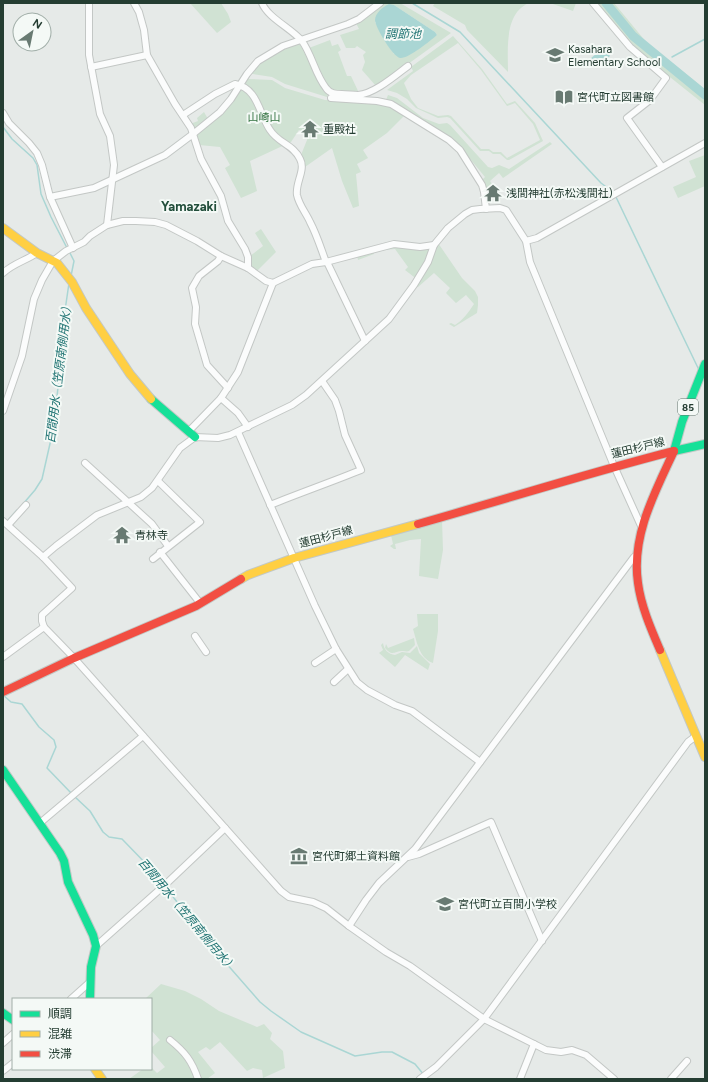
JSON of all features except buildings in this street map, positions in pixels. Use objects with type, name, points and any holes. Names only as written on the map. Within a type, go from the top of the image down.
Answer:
[{"type":"street","points":[[89,3],[89,55],[100,114],[110,136],[114,156],[107,225]]},
{"type":"street","points":[[134,3],[144,30],[147,55],[193,134],[201,159],[221,196],[228,221],[245,249],[248,257],[248,268]]},
{"type":"street","points":[[262,3],[269,13],[287,27],[306,47],[323,84],[329,92],[358,95],[384,84],[408,66]]},
{"type":"street","points":[[50,197],[88,190],[160,158],[193,134],[225,107],[252,67],[258,61],[277,48],[359,19],[380,3]]},
{"type":"street","points":[[593,3],[630,48],[666,78],[653,98],[627,118],[662,166]]},
{"type":"street","points":[[91,67],[147,55]]},
{"type":"street","points":[[183,115],[215,94],[235,84],[244,86],[258,102],[267,126],[273,135],[293,148],[302,161],[302,171],[297,193],[300,203],[314,230],[326,262],[365,341]]},
{"type":"street","points":[[375,88],[377,100]]},
{"type":"street","points":[[331,98],[377,100],[395,105],[453,143],[460,150],[482,185],[486,209]]},
{"type":"street","points":[[3,113],[9,123],[37,153],[42,165],[50,197],[73,248]]},
{"type":"street","points":[[526,241],[537,238],[705,143]]},
{"type":"street","points":[[3,228],[46,259],[57,263],[72,282],[86,308],[130,374],[146,394],[192,434],[218,438],[238,432],[292,405],[322,381],[389,319],[428,262],[434,245],[450,226],[465,214],[472,210],[500,208],[506,210],[526,241],[530,262],[614,466],[642,528]]},
{"type":"street","points":[[3,411],[22,356],[34,299],[42,280],[53,261],[84,242],[90,236],[107,225],[123,221],[154,222],[166,225],[198,241],[221,256],[248,268],[266,281],[273,283],[312,264],[326,262],[394,244],[420,247],[434,245]]},
{"type":"street","points":[[3,273],[12,265],[37,253]]},
{"type":"street","points":[[221,256],[218,261],[199,276],[192,288],[196,307],[195,324],[207,365],[228,388]]},
{"type":"street","points":[[43,557],[97,515],[141,497],[158,481],[173,457],[221,398],[238,372],[273,283]]},
{"type":"street","name":"85","points":[[674,451],[682,422],[705,364]]},
{"type":"street","points":[[270,505],[360,470],[345,435],[339,411],[333,396],[322,381]]},
{"type":"street","points":[[221,398],[238,413],[248,427]]},
{"type":"street","points":[[238,432],[315,606],[336,648],[357,682],[367,690],[395,705],[412,711],[480,762]]},
{"type":"street","name":"蓮田杉戸線","points":[[3,692],[74,658],[170,618],[200,603],[248,575],[294,558],[506,499],[614,466],[705,444]]},
{"type":"street","points":[[674,451],[656,489],[642,528],[637,555],[637,573],[640,596],[652,629],[705,757]]},
{"type":"street","points":[[84,463],[152,524],[168,546]]},
{"type":"street","points":[[152,558],[200,522],[158,481]]},
{"type":"street","points":[[8,525],[26,506]]},
{"type":"street","points":[[3,521],[43,557],[72,588],[42,616],[44,627],[74,658],[285,894],[289,897],[313,902],[326,908],[386,952],[410,966],[484,1019],[553,1052],[572,1050],[586,1055],[614,1079]]},
{"type":"street","points":[[160,552],[200,603]]},
{"type":"street","points":[[349,926],[379,883],[415,849],[637,555]]},
{"type":"street","points":[[3,657],[44,627]]},
{"type":"street","points":[[195,636],[206,652]]},
{"type":"street","points":[[315,663],[336,648]]},
{"type":"street","points":[[334,682],[348,669]]},
{"type":"street","points":[[40,823],[143,736]]},
{"type":"street","points":[[420,1079],[429,1076],[484,1019],[684,748],[696,736]]},
{"type":"street","points":[[3,770],[60,853],[64,861],[68,882],[93,935],[96,946],[91,967],[90,998]]},
{"type":"street","points":[[408,857],[419,854],[491,822],[542,941]]},
{"type":"street","points":[[96,946],[167,883],[225,828]]},
{"type":"street","points":[[72,998],[90,982]]},
{"type":"street","points":[[3,1013],[12,1019]]},
{"type":"street","points":[[3,1043],[12,1035]]},
{"type":"street","points":[[170,1040],[189,1058],[198,1079]]},
{"type":"street","points":[[520,1079],[534,1044]]},
{"type":"street","points":[[671,1079],[687,1061]]},
{"type":"street","points":[[3,1071],[12,1064]]},
{"type":"street","points":[[96,1070],[102,1079]]},
{"type":"green space","points":[[190,3],[221,3],[231,22],[217,33]]},
{"type":"green space","points":[[384,3],[400,3],[451,33],[376,86],[362,70],[365,62],[363,55],[366,52],[357,46],[355,48],[346,48],[340,35],[359,29],[356,23]],"holes":[[[394,5],[435,32],[437,35],[394,54],[375,22]]]},
{"type":"green space","points":[[435,3],[529,3],[521,8],[511,23],[508,43],[508,72],[467,30],[465,25],[433,6]]},
{"type":"green space","points":[[550,3],[576,3],[573,11]]},
{"type":"green space","points":[[595,3],[603,3],[623,29],[641,48],[705,98],[705,105],[631,46]]},
{"type":"green space","points":[[609,3],[614,3],[647,43],[705,89],[705,92],[643,43]]},
{"type":"green space","points":[[453,36],[482,69],[507,104],[515,101],[535,123],[543,141],[509,160],[500,154],[493,154],[489,151],[480,151],[450,118],[438,118],[416,108],[407,99],[397,93],[387,90],[413,71],[411,67]],"holes":[[[458,43],[481,70],[507,106],[515,103],[533,124],[540,140],[507,158],[501,152],[481,149],[451,116],[438,116],[418,108],[411,99],[404,83],[411,75]]]},
{"type":"green space","points":[[330,40],[332,46],[338,44],[341,50],[338,52],[347,76],[351,76],[359,93],[334,91],[326,84],[309,48]]},
{"type":"green space","points":[[299,44],[304,50],[328,93],[327,97],[285,84],[272,77],[251,73],[261,63],[273,55]]},
{"type":"green space","name":"山崎山","points":[[245,79],[272,80],[285,88],[325,100],[386,105],[405,115],[387,133],[363,150],[368,158],[357,164],[361,172],[356,174],[359,206],[353,208],[342,181],[332,148],[305,167],[303,166],[303,159],[301,155],[309,135],[299,130],[291,142],[250,161],[257,191],[241,198],[225,168],[230,165],[220,147],[199,145],[196,135]]},
{"type":"green space","points":[[388,95],[397,98],[423,118],[439,124],[447,123],[450,125],[488,167],[492,168],[499,165],[509,169],[550,142],[552,144],[503,178],[499,173],[490,181],[501,199],[486,200],[481,181],[485,177],[462,149],[386,100]]},
{"type":"green space","points":[[204,112],[208,119],[195,130],[190,124],[198,121],[197,118]]},
{"type":"green space","points":[[705,155],[705,186],[678,198],[673,187],[696,177],[689,161]]},
{"type":"green space","points":[[261,229],[276,252],[257,271],[251,267],[250,256],[263,246],[255,233]]},
{"type":"green space","points":[[438,243],[462,278],[475,291],[478,297],[477,313],[454,327],[449,324],[451,323],[455,325],[458,323],[474,304],[466,295],[456,303],[446,293],[450,288],[434,273],[418,287],[415,285],[418,280],[405,270],[408,267],[395,249],[374,252],[374,254],[358,260],[357,255],[395,246]]},
{"type":"green space","points":[[442,520],[443,550],[438,579],[419,576],[421,539],[395,544],[396,549],[394,549],[390,546],[393,544],[391,535]]},
{"type":"green space","points":[[417,614],[438,614],[438,631],[433,663],[428,661],[417,644],[413,629],[418,626]]},
{"type":"green space","points":[[414,638],[415,645],[409,651],[392,653],[385,648],[386,644],[388,648]]},
{"type":"green space","points":[[383,643],[384,648],[390,654],[395,655],[402,652],[410,653],[417,646],[419,653],[430,664],[428,670],[405,655],[395,667],[379,653],[383,650],[381,645]]},
{"type":"green space","points":[[161,984],[185,991],[201,999],[219,1011],[257,1027],[264,1024],[272,1033],[270,1039],[283,1051],[285,1068],[263,1078],[262,1070],[253,1068],[247,1071],[220,1042],[210,1050],[206,1047],[198,1052],[215,1073],[207,1079],[129,1079],[142,1070],[152,1070],[152,1068],[157,1073],[165,1067],[152,1052],[152,1047],[160,1040],[152,1031],[152,998],[146,998]]},
{"type":"water","name":"調節池","points":[[389,4],[394,5],[435,32],[437,35],[408,56],[400,58],[393,53],[385,41],[375,20],[378,13]]},
{"type":"water","points":[[604,47],[610,56],[596,67],[590,59]]},
{"type":"waterway","points":[[412,3],[460,32],[601,183],[613,192]]},
{"type":"waterway","points":[[606,3],[633,36],[705,95]]},
{"type":"waterway","points":[[672,57],[705,39]]},
{"type":"waterway","name":"百間用水（笠原南側用水）","points":[[3,127],[12,139],[33,158],[37,165],[41,194],[67,248]]},
{"type":"waterway","points":[[615,195],[699,370]]},
{"type":"waterway","name":"百間用水（笠原南側用水）","points":[[69,251],[74,261],[71,276]]},
{"type":"waterway","name":"百間用水（笠原南側用水）","points":[[23,504],[42,479],[54,426],[60,345],[69,283]]},
{"type":"waterway","name":"百間用水（笠原南側用水）","points":[[9,519],[17,510]]},
{"type":"waterway","name":"百間用水（笠原南側用水）","points":[[3,695],[11,702],[22,704],[39,727],[54,740],[56,747],[47,768],[72,794]]},
{"type":"waterway","name":"百間用水（笠原南側用水）","points":[[75,797],[90,811],[103,832],[109,837],[122,839],[163,883]]},
{"type":"waterway","name":"百間用水（笠原南側用水）","points":[[165,886],[204,938],[260,1002],[271,1011],[301,1032],[355,1056],[392,1052],[415,1064],[424,1075]]},
{"type":"traffic: fast","points":[[674,451],[682,422],[705,364]]},
{"type":"traffic: fast","points":[[151,399],[195,437]]},
{"type":"traffic: fast","points":[[674,451],[705,444]]},
{"type":"traffic: fast","points":[[3,770],[60,853],[64,861],[68,882],[93,935],[96,946],[91,967],[90,998]]},
{"type":"traffic: fast","points":[[3,1013],[12,1019]]},
{"type":"traffic: slow","points":[[3,228],[37,253],[57,263],[72,282],[86,308],[130,374],[151,399]]},
{"type":"traffic: slow","points":[[241,579],[294,558],[418,524]]},
{"type":"traffic: slow","points":[[660,650],[705,757]]},
{"type":"traffic: slow","points":[[96,1070],[102,1079]]},
{"type":"traffic: jam","points":[[660,650],[641,600],[637,566],[638,548],[641,531],[652,498],[674,451]]},
{"type":"traffic: jam","points":[[418,524],[578,477],[674,451]]},
{"type":"traffic: jam","points":[[3,692],[74,658],[196,606],[241,579]]},
{"type":"place","name":"Kasahara Elementary School","points":[[555,55]]},
{"type":"place","name":"宮代町立図書館","points":[[564,97]]},
{"type":"place","name":"重殿社","points":[[310,129]]},
{"type":"place","name":"浅間神社(赤松浅間社)","points":[[493,193]]},
{"type":"place","name":"青林寺","points":[[122,535]]},
{"type":"place","name":"宮代町郷土資料館","points":[[299,856]]},
{"type":"place","name":"宮代町立百間小学校","points":[[445,904]]},
{"type":"district","name":"Yamazaki","points":[[189,206]]}]
